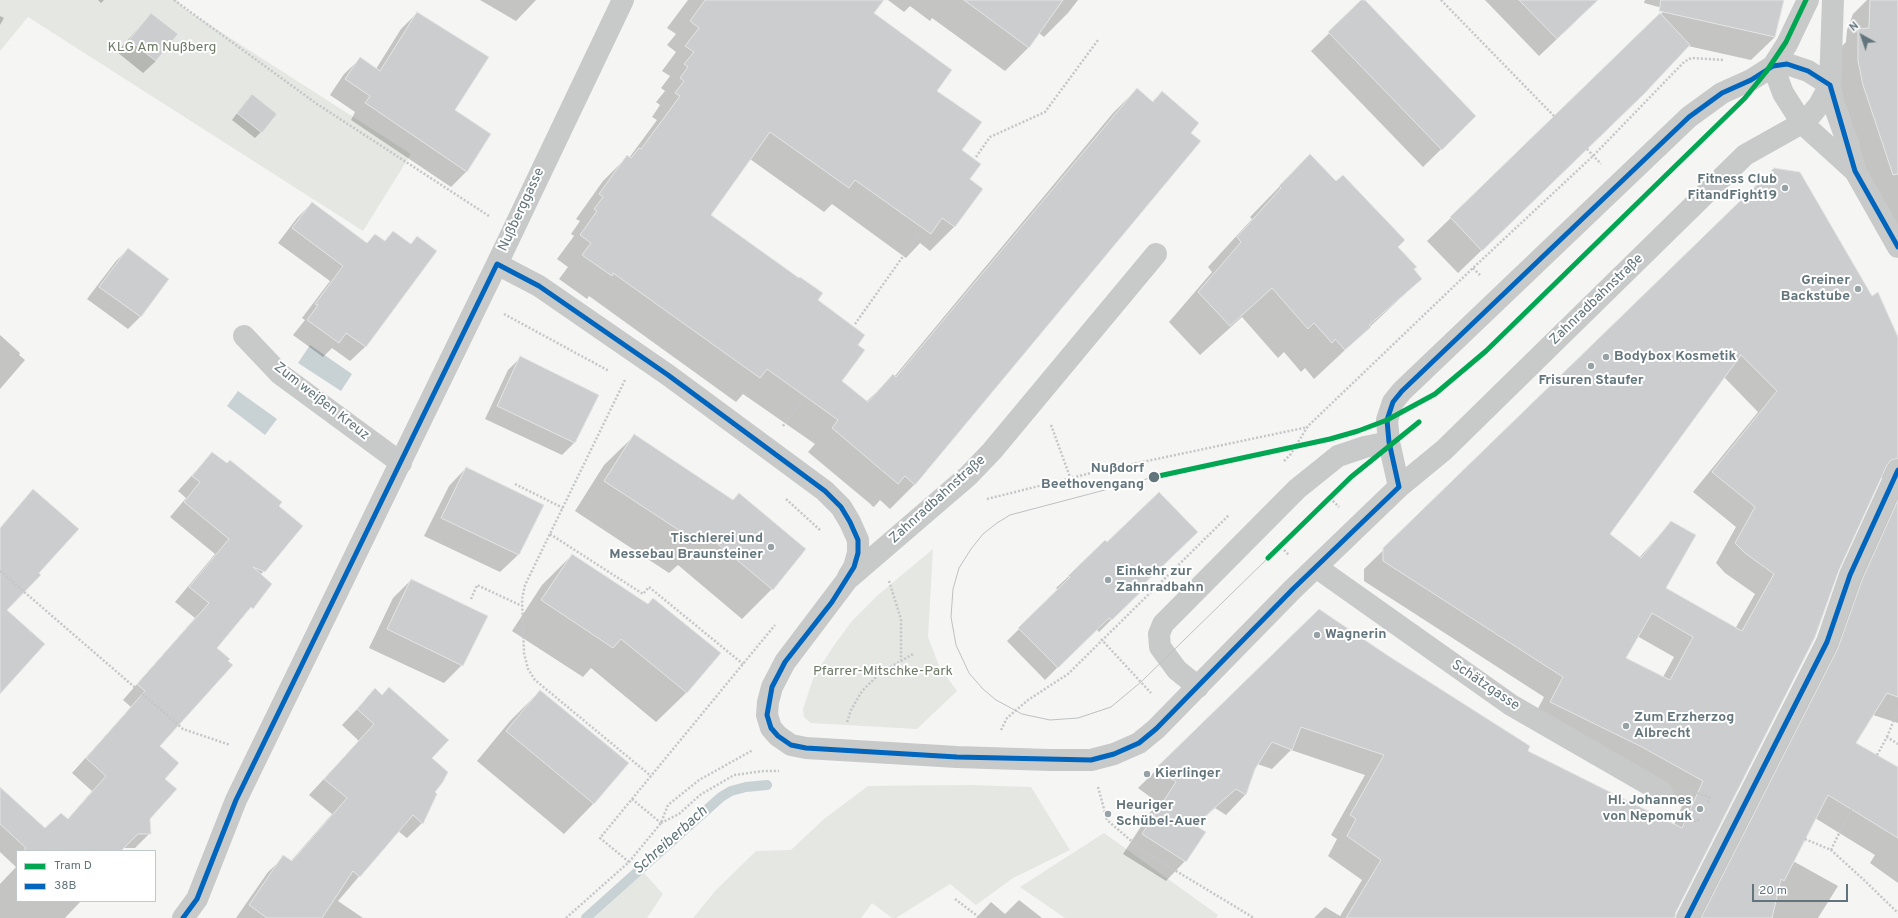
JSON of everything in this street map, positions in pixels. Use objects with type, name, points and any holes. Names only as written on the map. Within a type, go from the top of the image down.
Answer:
[{"type":"street","name":"Nußberggasse","points":[[183,918],[197,899],[236,800],[401,463],[623,0]]},
{"type":"street","points":[[1773,66],[1787,44],[1808,0]]},
{"type":"street","points":[[1833,0],[1830,85],[1855,171],[1898,247]]},
{"type":"street","points":[[1399,486],[1389,442],[1388,420],[1393,402],[1415,378],[1689,117],[1722,93],[1750,80],[1773,66],[1787,64],[1808,71],[1830,85]]},
{"type":"street","points":[[1773,66],[1783,93],[1802,123],[1855,171]]},
{"type":"street","name":"Zahnradbahnstraße","points":[[1156,254],[992,452],[968,476],[847,580],[785,662],[772,687],[768,702],[767,715],[771,728],[778,736],[791,745],[806,748],[957,757],[1050,760],[1090,760],[1114,754],[1139,743],[1156,730],[1316,567],[1399,486],[1444,450],[1745,155],[1802,123],[1819,105],[1830,85]]},
{"type":"street","points":[[497,264],[539,286],[668,375],[825,491],[841,507],[855,531],[858,540],[858,553],[854,567],[847,580]]},
{"type":"street","name":"Zum weißen Kreuz","points":[[244,336],[280,374],[401,463]]},
{"type":"street","points":[[1198,687],[1177,670],[1160,647],[1159,634],[1163,624],[1297,489],[1338,456],[1365,447],[1389,442]]},
{"type":"street","points":[[1687,918],[1826,642],[1850,575],[1898,470]]},
{"type":"street","name":"Schätzgasse","points":[[1316,567],[1511,705],[1662,792]]},
{"type":"path","points":[[174,0],[317,104],[511,231]]},
{"type":"path","points":[[1442,0],[1554,116]]},
{"type":"path","points":[[976,157],[990,138],[1045,112],[1098,40]]},
{"type":"path","points":[[1279,466],[1290,455],[1308,426],[1467,273],[1593,156],[1684,62],[1691,58],[1727,60]]},
{"type":"path","points":[[855,324],[921,231]]},
{"type":"path","points":[[478,302],[515,319],[616,374]]},
{"type":"path","points":[[620,377],[628,382]]},
{"type":"path","points":[[625,380],[525,585],[522,606],[524,654],[528,669],[535,680],[651,776]]},
{"type":"path","points":[[1039,394],[1070,478]]},
{"type":"path","points":[[968,476],[984,499],[1070,478],[1308,426]]},
{"type":"path","points":[[515,484],[563,508]]},
{"type":"path","points":[[781,496],[822,532]]},
{"type":"path","points":[[855,531],[877,500]]},
{"type":"path","points":[[1001,730],[1008,718],[1028,700],[1068,674],[1101,639],[1233,511]]},
{"type":"path","points":[[550,534],[643,594],[649,587],[743,664]]},
{"type":"path","points":[[0,571],[183,729],[230,745]]},
{"type":"path","points":[[882,583],[888,577],[901,619],[901,660]]},
{"type":"path","points":[[471,600],[478,585],[522,606]]},
{"type":"path","points":[[629,862],[600,838],[778,621]]},
{"type":"path","points":[[1101,639],[1154,695]]},
{"type":"path","points":[[831,750],[843,733],[851,710],[862,691],[880,673],[913,654]]},
{"type":"path","points":[[1877,755],[1887,737],[1898,710]]},
{"type":"path","points":[[566,918],[629,862],[661,823],[668,805],[699,780],[778,736]]},
{"type":"path","points":[[1887,737],[1898,744]]},
{"type":"path","points":[[1090,760],[1107,820],[1143,850],[1254,918]]},
{"type":"path","points":[[1687,796],[1691,790],[1709,797],[1708,803]]},
{"type":"path","points":[[632,799],[661,823]]},
{"type":"path","points":[[1681,808],[1679,813],[1697,822],[1699,819]]},
{"type":"path","points":[[1831,850],[1851,809]]},
{"type":"path","points":[[1805,838],[1831,850],[1898,913]]},
{"type":"path","points":[[955,899],[980,918]]},
{"type":"green space","name":"KLG Am Nußberg","points":[[0,0],[176,0],[185,9],[411,154],[363,231],[28,17],[0,51]]},
{"type":"green space","name":"Pfarrer-Mitschke-Park","points":[[933,549],[928,637],[939,666],[957,691],[917,729],[811,723],[804,717],[803,709],[814,676],[835,644],[852,621],[878,595]]},
{"type":"green space","points":[[970,785],[1031,787],[1070,850],[1013,878],[976,905],[950,884],[896,918],[892,918],[872,903],[861,918],[693,918],[716,890],[756,851],[791,850],[824,819],[868,786]]},
{"type":"green space","points":[[1104,833],[1218,915],[1216,918],[1065,918],[1020,887]]},
{"type":"green space","points":[[644,873],[663,894],[647,918],[594,918]]},
{"type":"shaded area","points":[[310,345],[352,374],[341,391],[298,363]]},
{"type":"shaded area","points":[[238,391],[277,419],[265,435],[227,406]]},
{"type":"building","points":[[705,0],[884,0],[874,13],[952,70],[937,91],[982,122],[962,150],[981,164],[970,179],[983,189],[955,227],[942,218],[931,234],[855,180],[849,188],[770,132],[711,215],[799,278],[800,277],[823,293],[818,300],[865,335],[858,345],[865,350],[842,381],[868,402],[893,374],[896,377],[1137,88],[1153,102],[1162,91],[1199,123],[1191,133],[1201,141],[915,485],[905,476],[898,484],[832,428],[838,420],[767,369],[760,378],[613,273],[612,276],[582,255],[591,243],[580,235],[597,211],[594,209],[603,197],[599,194],[627,155],[631,158],[639,148],[641,149],[680,96],[675,93],[684,81],[680,78],[688,67],[684,64],[694,52],[685,46],[699,28],[690,21]]},
{"type":"building","points":[[964,0],[1063,0],[1029,48]]},
{"type":"building","points":[[1361,0],[1365,0],[1476,116],[1442,150],[1328,32]]},
{"type":"building","points":[[1519,0],[1598,0],[1557,39]]},
{"type":"building","points":[[1661,0],[1784,0],[1775,37],[1659,11]]},
{"type":"building","points":[[1870,0],[1898,0],[1898,174],[1893,175],[1863,85],[1858,61],[1858,29],[1869,28]]},
{"type":"building","points":[[417,12],[489,57],[455,110],[491,134],[467,172],[365,103],[370,96],[345,79],[360,57],[380,71]]},
{"type":"building","points":[[151,13],[178,34],[156,61],[129,40]]},
{"type":"building","points":[[1660,13],[1690,45],[1644,94],[1482,251],[1450,217]]},
{"type":"building","points":[[252,94],[277,114],[262,133],[237,113]]},
{"type":"building","points":[[1310,154],[1336,181],[1343,175],[1405,240],[1398,247],[1417,267],[1414,269],[1422,279],[1369,325],[1371,327],[1345,350],[1335,339],[1332,343],[1314,323],[1308,329],[1272,288],[1230,326],[1198,292],[1241,242],[1237,237],[1281,188],[1279,186]]},
{"type":"building","points":[[1774,168],[1800,172],[1872,296],[1878,292],[1898,337],[1898,458],[1891,460],[1887,465],[1839,570],[1815,637],[1676,912],[1675,918],[1346,918],[1381,860],[1347,836],[1356,819],[1350,815],[1384,755],[1301,727],[1292,750],[1272,742],[1255,769],[1246,795],[1236,789],[1195,825],[1206,832],[1186,862],[1142,834],[1176,782],[1156,768],[1319,609],[1387,655],[1530,746],[1528,751],[1682,828],[1703,781],[1642,747],[1550,702],[1563,677],[1383,561],[1383,548]],"holes":[[[1741,355],[1777,391],[1712,472],[1755,507],[1735,543],[1745,553],[1774,574],[1742,631],[1666,588],[1696,535],[1671,521],[1641,558],[1610,534]],[[1652,613],[1693,637],[1670,680],[1626,658]]]},
{"type":"building","points":[[312,202],[367,243],[375,234],[385,241],[393,231],[411,244],[417,236],[437,251],[366,347],[346,333],[339,343],[307,320],[318,305],[315,304],[343,266],[292,228]]},
{"type":"building","points":[[128,248],[169,279],[141,317],[99,287]]},
{"type":"building","points":[[520,356],[599,395],[575,443],[497,406]]},
{"type":"building","points":[[634,434],[733,500],[739,493],[806,549],[773,590],[707,535],[700,544],[604,481]]},
{"type":"building","points":[[212,452],[227,463],[230,460],[282,502],[279,506],[303,526],[265,572],[253,567],[272,584],[253,609],[251,607],[217,648],[230,659],[228,661],[233,665],[160,746],[179,763],[165,779],[177,789],[150,819],[151,834],[138,834],[122,850],[24,850],[26,848],[0,824],[0,787],[45,828],[61,813],[68,819],[106,776],[86,758],[145,691],[137,684],[209,603],[189,587],[229,539],[184,502],[200,482],[192,476]]},
{"type":"building","points":[[466,467],[544,505],[519,555],[441,518]]},
{"type":"building","points":[[33,489],[79,529],[39,573],[41,575],[7,610],[45,644],[0,694],[0,528]]},
{"type":"building","name":"Einkehr zur Zahnradbahn","points":[[1159,492],[1198,532],[1146,582],[1149,584],[1112,620],[1109,618],[1058,668],[1018,628],[1105,540],[1107,542]]},
{"type":"building","points":[[1898,500],[1898,697],[1887,693],[1856,743],[1898,767],[1898,838],[1828,795],[1784,881],[1781,879],[1772,918],[1701,918],[1838,648],[1862,580]]},
{"type":"building","points":[[572,554],[648,604],[653,598],[721,653],[687,693],[621,639],[613,648],[541,600]]},
{"type":"building","points":[[411,579],[488,616],[463,666],[387,629]]},
{"type":"building","points":[[389,687],[449,740],[432,758],[448,772],[443,782],[435,792],[437,794],[423,824],[413,815],[360,877],[353,871],[322,918],[267,918],[249,905],[283,855],[292,861],[347,798],[324,779],[374,724],[357,709],[375,688],[382,695]]},
{"type":"building","points":[[540,690],[629,763],[594,804],[506,731]]},
{"type":"waterway","name":"Schreiberbach","points":[[586,918],[721,797],[731,791],[746,787],[767,785]]},
{"type":"tram line","name":"D","points":[[1154,477],[1330,439],[1358,431],[1387,420],[1435,394],[1486,351],[1745,98],[1766,72],[1786,42],[1806,0]]},
{"type":"tram line","name":"D","points":[[1268,558],[1351,477],[1419,422]]},
{"type":"tram line","points":[[1154,477],[1010,515],[983,534],[971,549],[959,568],[953,589],[951,617],[956,645],[969,673],[983,689],[996,700],[1022,714],[1050,720],[1078,718],[1111,707],[1141,682],[1268,558]]},
{"type":"transit line","name":"38B","points":[[183,918],[197,899],[236,800],[497,264],[539,286],[668,375],[825,491],[841,507],[850,522],[858,540],[858,553],[854,567],[832,602],[785,662],[772,687],[767,715],[771,728],[778,736],[791,745],[806,748],[957,757],[1091,760],[1114,754],[1139,743],[1156,729],[1293,589],[1399,487],[1389,442],[1387,420],[1393,402],[1402,391],[1689,117],[1722,93],[1751,80],[1773,66],[1787,64],[1808,71],[1830,85],[1855,171],[1898,247]]},
{"type":"transit line","name":"38B","points":[[1687,918],[1827,642],[1850,575],[1898,470]]},
{"type":"place","name":"Fitness Club FitandFight19","points":[[1785,188]]},
{"type":"place","name":"Greiner Backstube","points":[[1858,289]]},
{"type":"place","name":"Bodybox Kosmetik","points":[[1606,357]]},
{"type":"place","name":"Frisuren Staufer","points":[[1591,366]]},
{"type":"place","name":"Nußdorf Beethovengang","points":[[1154,477]]},
{"type":"place","name":"Tischlerei und Messebau Braunsteiner","points":[[771,547]]},
{"type":"place","name":"Einkehr zur Zahnradbahn","points":[[1108,580]]},
{"type":"place","name":"Wagnerin","points":[[1317,635]]},
{"type":"place","name":"Zum Erzherzog Albrecht","points":[[1626,726]]},
{"type":"place","name":"Kierlinger","points":[[1147,774]]},
{"type":"place","name":"Hl. Johannes von Nepomuk","points":[[1700,809]]},
{"type":"place","name":"Heuriger Schübel-Auer","points":[[1108,814]]}]
